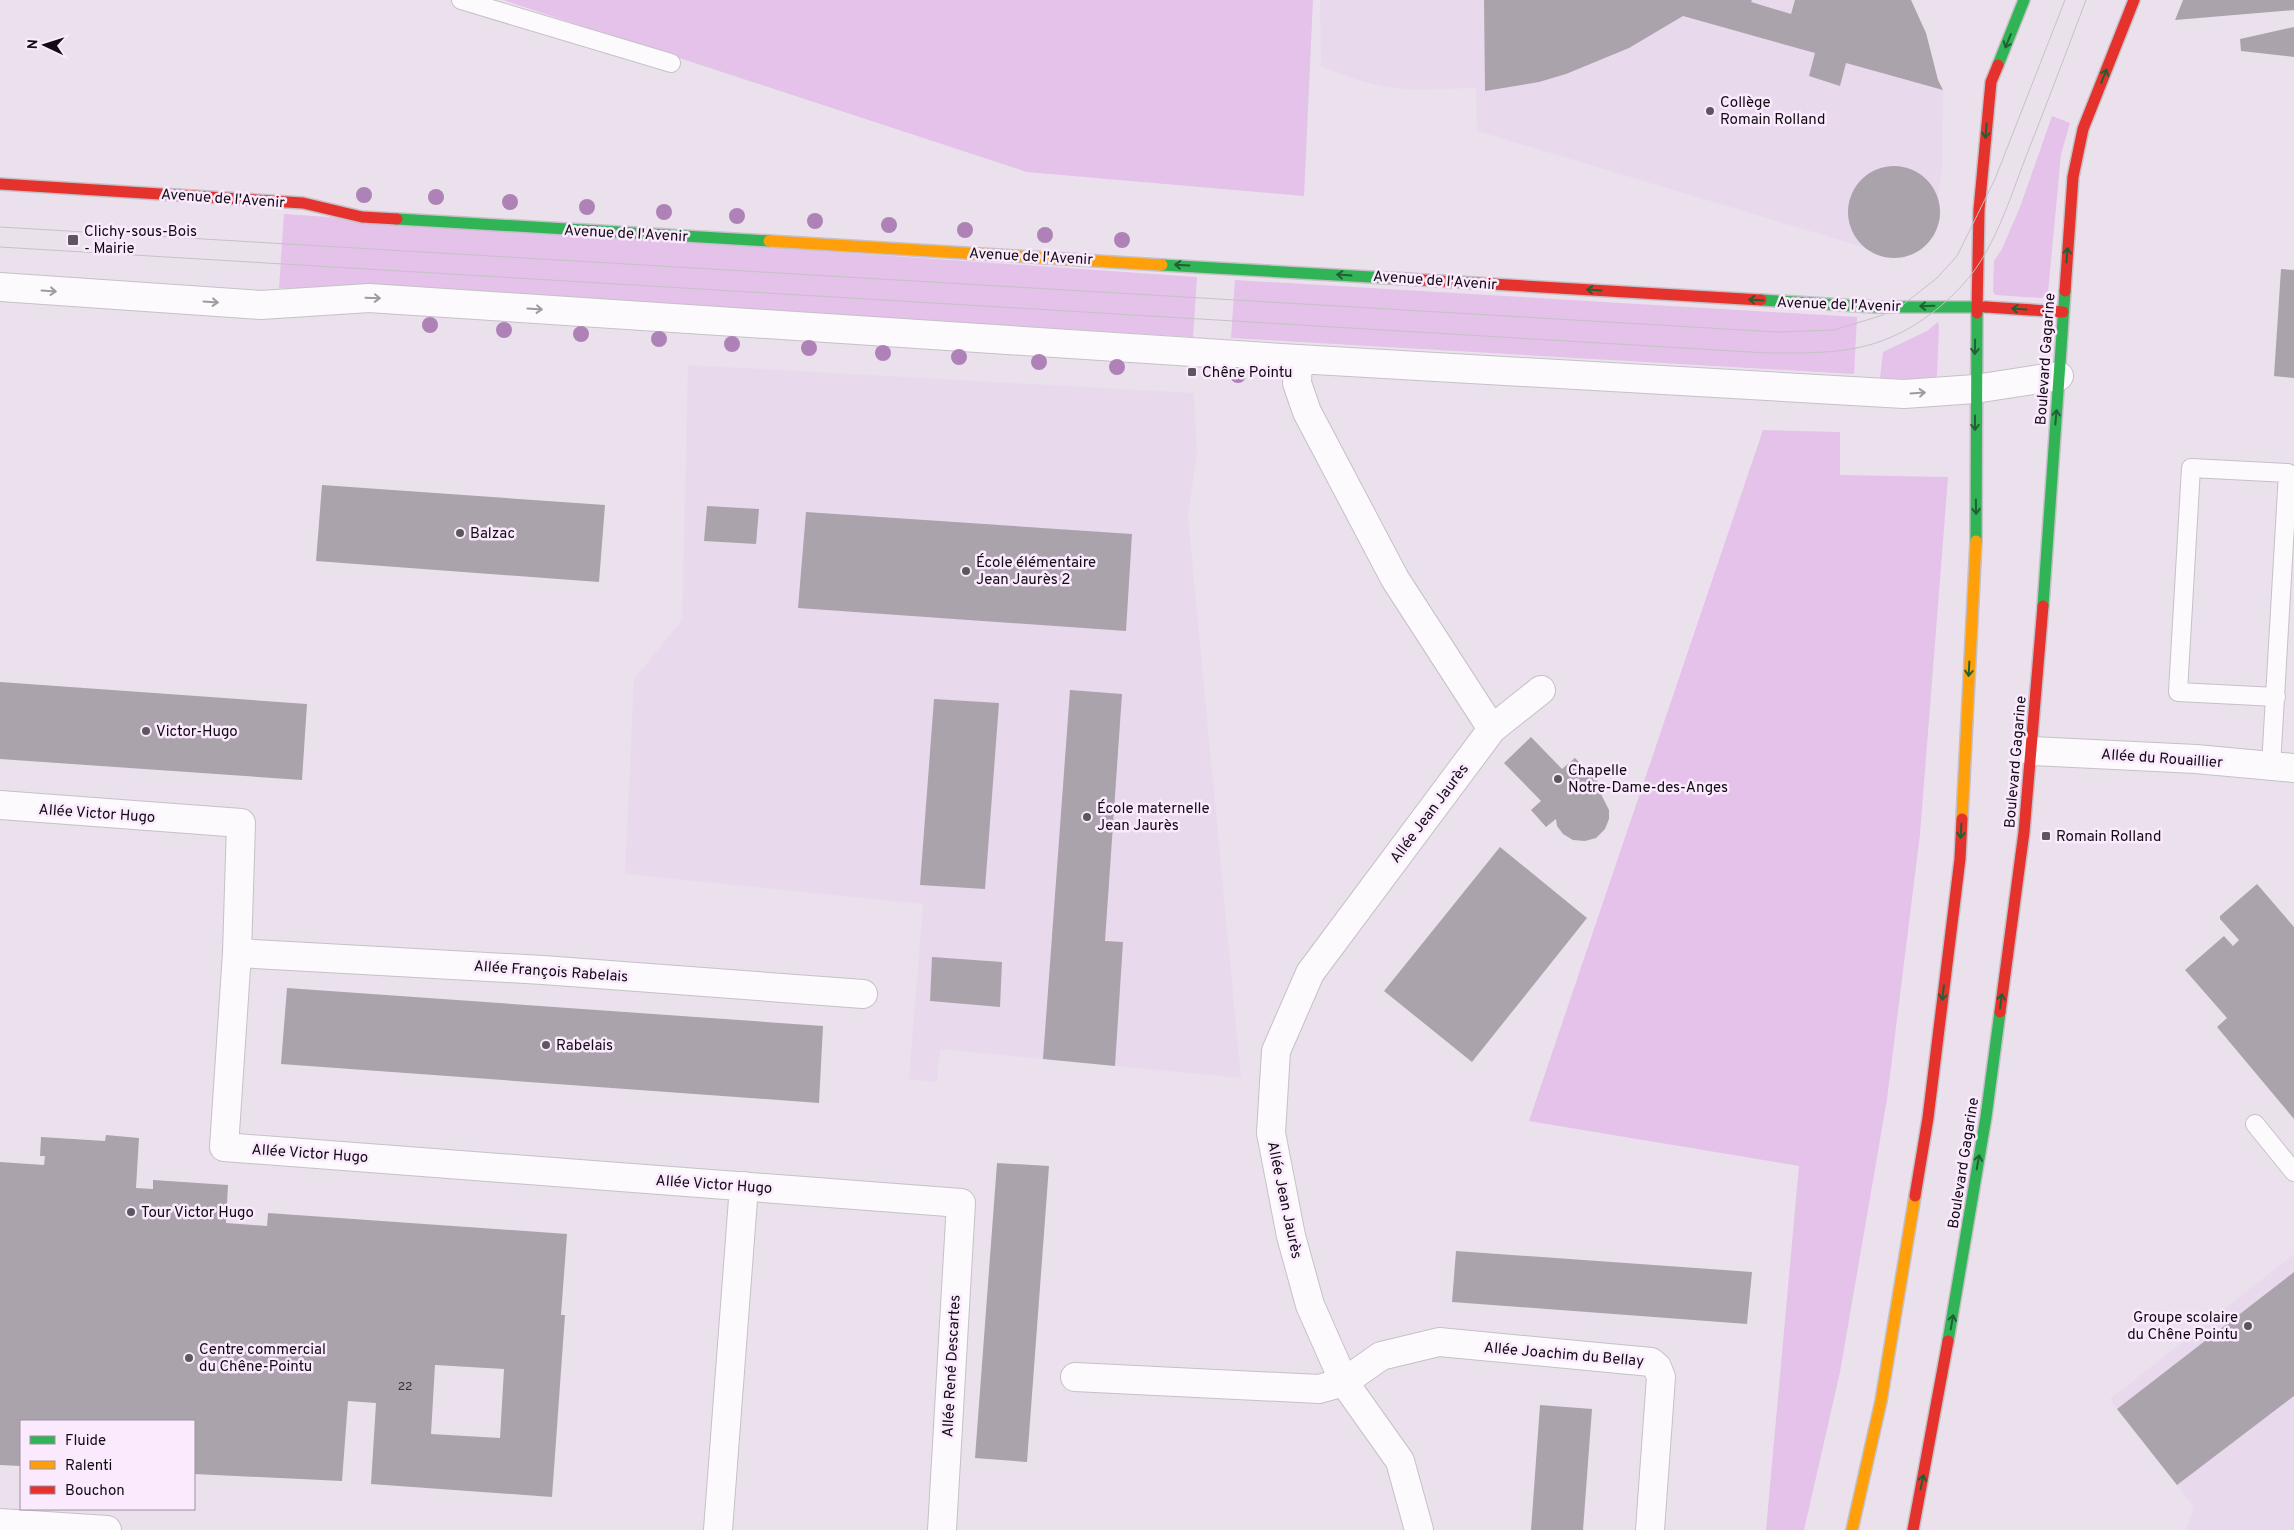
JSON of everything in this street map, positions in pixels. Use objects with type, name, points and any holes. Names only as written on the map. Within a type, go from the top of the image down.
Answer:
[{"type":"main road","points":[[1852,1530],[1881,1401],[1928,1118],[1960,859],[1976,541],[1975,389],[1979,210],[1991,82],[2024,0]]},
{"type":"main road","name":"Boulevard Gagarine","points":[[1913,1530],[1940,1391],[1986,1117],[2024,832],[2041,642],[2073,177],[2083,129],[2134,0]]},
{"type":"main road","name":"Avenue de l'Avenir","points":[[0,184],[303,203],[362,217],[1875,308],[1976,306],[2063,312]]},
{"type":"street","points":[[0,287],[261,305],[369,298],[1298,358],[1904,394],[1975,389],[2059,376]]},
{"type":"street","points":[[1298,358],[1297,384],[1307,412],[1395,579],[1492,729]]},
{"type":"street","name":"Allée Jean Jaurès","points":[[1418,1530],[1400,1461],[1344,1382],[1310,1305],[1290,1236],[1271,1133],[1276,1051],[1310,973],[1492,729],[1540,690]]},
{"type":"street","name":"Allée du Rouaillier","points":[[2031,751],[2196,759],[2283,767]]},
{"type":"street","name":"Allée Victor Hugo","points":[[0,805],[241,823],[237,953],[224,1147],[961,1203]]},
{"type":"street","name":"Allée François Rabelais","points":[[237,953],[552,971],[864,994]]},
{"type":"street","points":[[718,1530],[744,1186]]},
{"type":"street","name":"Allée René Descartes","points":[[942,1530],[961,1203]]},
{"type":"street","name":"Allée Joachim du Bellay","points":[[1075,1377],[1319,1389],[1344,1382],[1381,1356],[1439,1342],[1650,1362],[1657,1367],[1661,1376],[1650,1530]]},
{"type":"street","points":[[0,1523],[107,1530]]},
{"type":"lane","points":[[461,0],[671,63]]},
{"type":"lane","points":[[2276,697],[2178,692],[2191,468],[2288,474],[2276,697],[2283,767]]},
{"type":"lane","points":[[2255,1124],[2294,1172]]},
{"type":"shaded area","points":[[503,0],[1313,0],[1304,196],[1027,172]]},
{"type":"shaded area","name":"Collège Romain Rolland","points":[[1320,0],[1911,0],[1926,33],[1938,80],[1943,90],[1942,169],[1938,197],[1941,216],[1933,237],[1918,252],[1898,258],[1880,256],[1863,247],[1477,131],[1476,88],[1409,90],[1358,80],[1321,67]]},
{"type":"shaded area","points":[[2052,116],[2070,123],[2061,154],[2048,292],[2042,298],[1995,295],[1993,291],[1994,261],[2002,249],[2020,207]]},
{"type":"shaded area","points":[[284,214],[1197,277],[1193,337],[355,285],[297,289],[279,288]]},
{"type":"shaded area","points":[[1235,280],[1857,317],[1854,374],[1231,338]]},
{"type":"shaded area","points":[[1938,322],[1937,375],[1935,378],[1928,380],[1880,378],[1883,352],[1927,331]]},
{"type":"shaded area","points":[[688,365],[1194,393],[1197,454],[1188,517],[1241,1078],[940,1049],[937,1082],[909,1079],[923,904],[625,874],[634,679],[682,620]]},
{"type":"shaded area","points":[[1763,430],[1840,432],[1840,475],[1948,477],[1920,834],[1887,1099],[1840,1372],[1804,1530],[1766,1530],[1799,1166],[1529,1121]]},
{"type":"shaded area","name":"Groupe scolaire du Chêne Pointu","points":[[2294,1254],[2294,1530],[2186,1530],[2194,1507],[2110,1399]]},
{"type":"building","points":[[1484,0],[1752,0],[1751,2],[1791,14],[1795,0],[1911,0],[1926,33],[1938,80],[1943,90],[1846,63],[1840,86],[1809,76],[1815,53],[1683,16],[1629,48],[1566,74],[1539,82],[1485,91]]},
{"type":"building","points":[[2183,0],[2294,0],[2294,10],[2175,20]]},
{"type":"building","points":[[2294,27],[2294,57],[2241,51],[2240,39]]},
{"type":"building","points":[[1894,166],[1903,167],[1920,174],[1932,186],[1939,203],[1939,221],[1932,238],[1920,250],[1903,257],[1894,258],[1885,257],[1868,250],[1856,238],[1849,221],[1848,212],[1849,203],[1856,186],[1868,174],[1885,167]]},
{"type":"building","points":[[2281,269],[2294,270],[2294,378],[2274,376]]},
{"type":"building","name":"Balzac","points":[[322,485],[605,505],[599,582],[316,561]]},
{"type":"building","points":[[707,506],[759,509],[756,544],[704,541]]},
{"type":"building","name":"École élémentaire Jean Jaurès 2","points":[[806,512],[1132,534],[1126,631],[798,608]]},
{"type":"building","name":"Victor-Hugo","points":[[0,682],[307,704],[302,780],[0,759]]},
{"type":"building","name":"École maternelle Jean Jaurès","points":[[1070,690],[1122,694],[1105,941],[1123,942],[1115,1066],[1043,1059]]},
{"type":"building","points":[[934,699],[999,703],[985,889],[920,885]]},
{"type":"building","name":"Chapelle Notre-Dame-des-Anges","points":[[1531,737],[1562,769],[1575,758],[1605,789],[1601,794],[1609,810],[1609,819],[1605,829],[1596,838],[1585,841],[1573,840],[1563,834],[1557,826],[1556,819],[1546,827],[1531,810],[1541,801],[1504,763]]},
{"type":"building","points":[[1500,847],[1587,918],[1472,1062],[1384,991]]},
{"type":"building","points":[[2257,884],[2294,927],[2294,1119],[2217,1027],[2227,1018],[2185,970],[2224,936],[2233,946],[2239,940],[2220,919],[2220,916]]},
{"type":"building","points":[[932,957],[1002,962],[1000,1007],[930,1001]]},
{"type":"building","name":"Rabelais","points":[[287,988],[823,1026],[819,1103],[281,1064]]},
{"type":"building","name":"Centre commercial du Chêne-Pointu","points":[[106,1135],[139,1138],[136,1188],[153,1189],[153,1180],[228,1185],[226,1223],[267,1226],[268,1213],[567,1234],[561,1315],[565,1315],[552,1497],[371,1484],[376,1403],[348,1401],[342,1481],[195,1474],[195,1420],[20,1420],[20,1466],[0,1465],[0,1162],[44,1165],[45,1156],[40,1156],[41,1137],[105,1141]],"holes":[[[435,1365],[504,1369],[500,1438],[431,1434]]]},
{"type":"building","points":[[997,1163],[1049,1166],[1027,1462],[975,1458]]},
{"type":"building","points":[[1456,1251],[1752,1272],[1747,1324],[1452,1302]]},
{"type":"building","points":[[2294,1272],[2294,1396],[2177,1485],[2117,1409]]},
{"type":"building","points":[[1540,1405],[1592,1409],[1583,1530],[1531,1530]]},
{"type":"tram line","points":[[0,227],[1777,332],[1834,330],[1880,316],[1900,307],[1937,278],[1957,256],[1995,179],[2065,0]]},
{"type":"tram line","points":[[0,247],[1767,353],[1844,350],[1883,341],[1922,320],[1946,302],[1976,268],[1993,239],[2007,207],[2086,0]]},
{"type":"traffic: fast","points":[[1998,65],[2024,0]]},
{"type":"traffic: fast","points":[[397,219],[769,241]]},
{"type":"traffic: fast","points":[[1162,265],[1406,279]]},
{"type":"traffic: fast","points":[[2043,606],[2065,291]]},
{"type":"traffic: fast","points":[[1761,300],[1875,307],[1986,307]]},
{"type":"traffic: fast","points":[[1976,541],[1977,313]]},
{"type":"traffic: fast","points":[[1948,1341],[1986,1117],[2000,1012]]},
{"type":"traffic: slow","points":[[769,241],[1162,265]]},
{"type":"traffic: slow","points":[[1962,819],[1976,541]]},
{"type":"traffic: slow","points":[[1852,1530],[1881,1401],[1915,1196]]},
{"type":"traffic: jam","points":[[2065,291],[2073,177],[2083,129],[2134,0]]},
{"type":"traffic: jam","points":[[1977,313],[1979,210],[1991,82],[1998,65]]},
{"type":"traffic: jam","points":[[0,184],[303,203],[362,217],[397,219]]},
{"type":"traffic: jam","points":[[1406,279],[1761,300]]},
{"type":"traffic: jam","points":[[1986,307],[2063,312]]},
{"type":"traffic: jam","points":[[2000,1012],[2024,832],[2043,606]]},
{"type":"traffic: jam","points":[[1915,1196],[1928,1118],[1960,859],[1962,819]]},
{"type":"traffic: jam","points":[[1913,1530],[1948,1341]]},
{"type":"place","name":"Collège Romain Rolland","points":[[1710,111]]},
{"type":"place","name":"Clichy-sous-Bois - Mairie","points":[[73,240]]},
{"type":"place","name":"Chêne Pointu","points":[[1192,372]]},
{"type":"place","name":"Balzac","points":[[460,533]]},
{"type":"place","name":"École élémentaire Jean Jaurès 2","points":[[966,571]]},
{"type":"place","name":"Victor-Hugo","points":[[146,731]]},
{"type":"place","name":"Chapelle Notre-Dame-des-Anges","points":[[1558,779]]},
{"type":"place","name":"École maternelle Jean Jaurès","points":[[1087,817]]},
{"type":"place","name":"Romain Rolland","points":[[2046,836]]},
{"type":"place","name":"Rabelais","points":[[546,1045]]},
{"type":"place","name":"Tour Victor Hugo","points":[[131,1212]]},
{"type":"place","name":"Groupe scolaire du Chêne Pointu","points":[[2248,1326]]},
{"type":"place","name":"Centre commercial du Chêne-Pointu","points":[[189,1358]]}]
